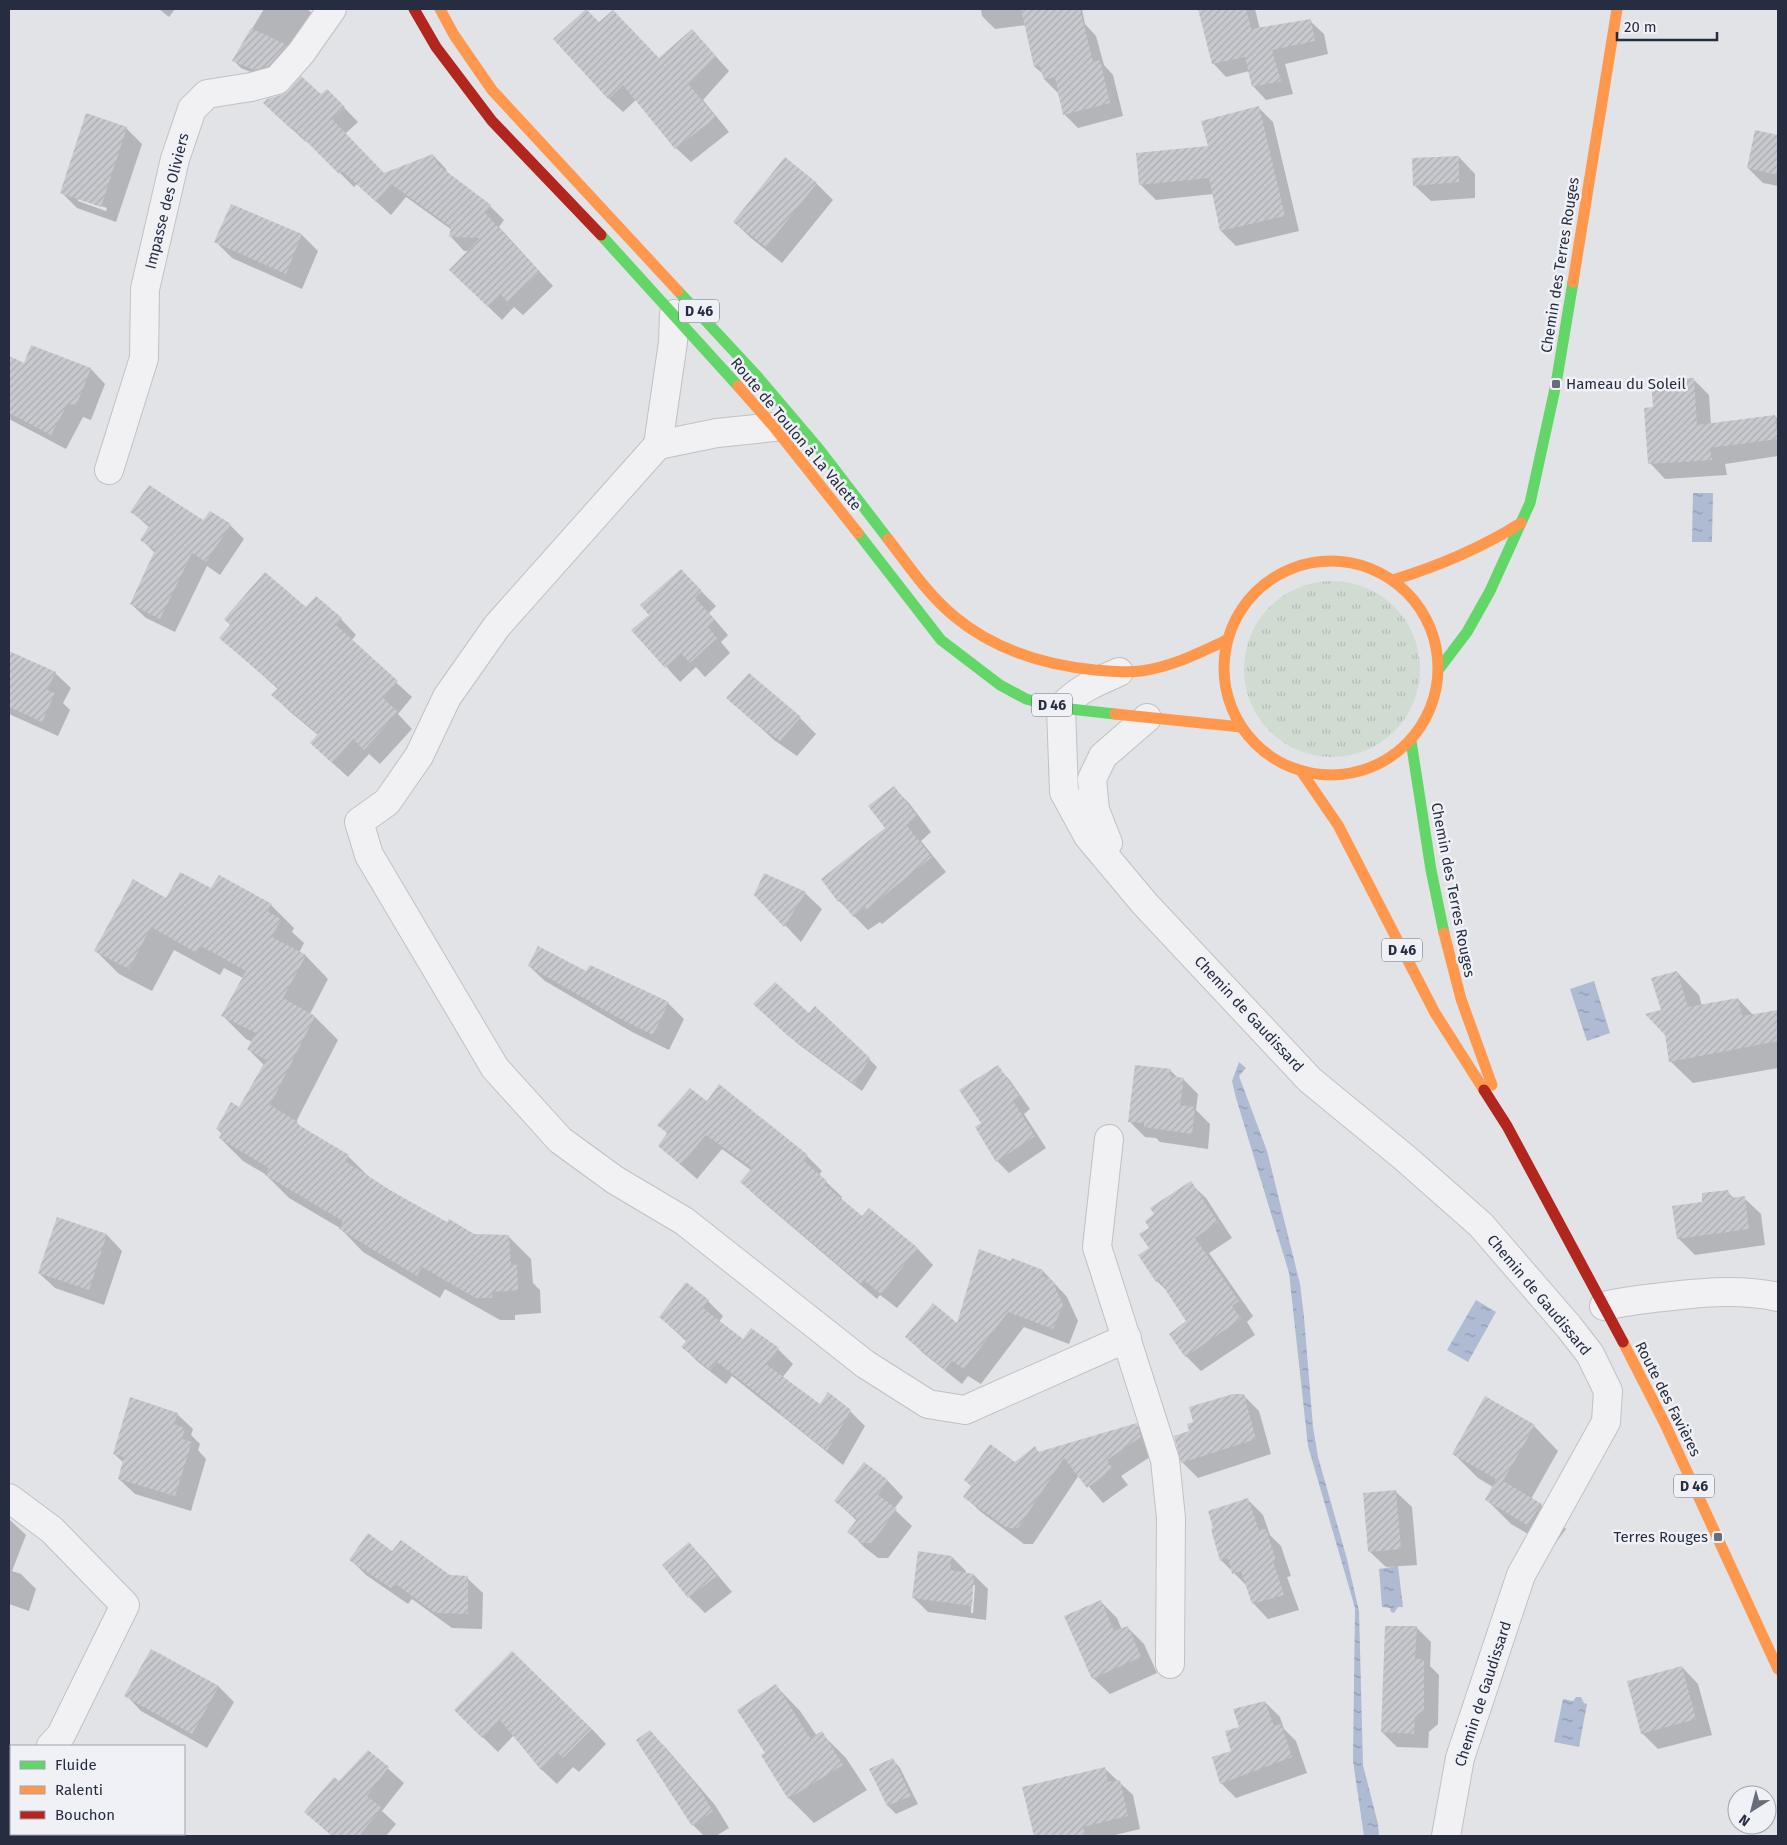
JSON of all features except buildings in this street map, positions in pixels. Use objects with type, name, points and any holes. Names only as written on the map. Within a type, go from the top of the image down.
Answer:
[{"type":"main road","name":"Route de Toulon à La Valette","points":[[414,9],[436,47],[492,121],[630,266],[774,427],[941,640],[1000,685],[1026,699],[1061,708],[1241,727]]},
{"type":"main road","name":"Route de Toulon à La Valette","points":[[440,9],[454,35],[492,90],[757,376],[819,449],[928,591],[955,616],[988,640],[1028,657],[1068,667],[1119,672],[1142,671],[1177,663],[1227,640]]},
{"type":"main road","name":"Chemin des Terres Rouges","points":[[1439,669],[1466,632],[1490,591],[1508,556],[1520,523],[1530,503],[1556,384],[1618,9]]},
{"type":"main road","name":"Chemin des Terres Rouges","points":[[1392,580],[1424,571],[1493,542],[1520,523]]},
{"type":"main road","points":[[1338,561],[1366,566],[1392,580],[1412,597],[1427,619],[1436,643],[1439,669],[1436,695],[1426,720],[1411,741],[1388,760],[1361,772],[1331,776],[1301,771],[1278,762],[1257,747],[1241,727],[1231,707],[1225,686],[1224,663],[1227,640],[1238,613],[1256,590],[1280,573],[1308,563],[1338,561]]},
{"type":"main road","name":"Chemin des Terres Rouges","points":[[1411,741],[1425,837],[1446,946],[1461,998],[1507,1126]]},
{"type":"main road","name":"Chemin des Terres Rouges","points":[[1301,771],[1338,825],[1449,1037],[1507,1126],[1604,1306]]},
{"type":"main road","name":"Route des Favières","points":[[1604,1306],[1665,1424],[1778,1669]]},
{"type":"street","name":"Impasse des Oliviers","points":[[109,470],[144,358],[145,289],[175,159],[192,109],[207,94],[251,87],[277,80],[301,53],[332,9]]},
{"type":"street","points":[[674,314],[673,342],[658,445],[497,626],[447,697],[419,756],[398,787],[387,802],[359,822],[368,855],[495,1068],[560,1140],[615,1180],[684,1221],[880,1374],[928,1404],[965,1410],[1127,1338]]},
{"type":"street","points":[[658,445],[717,433],[774,427]]},
{"type":"street","points":[[1061,708],[1072,696],[1085,687],[1119,672]]},
{"type":"street","name":"Chemin de Gaudissard","points":[[1061,708],[1064,792],[1088,836],[1145,904],[1310,1080],[1405,1158],[1481,1225],[1585,1347],[1608,1391],[1606,1422],[1521,1575],[1460,1758],[1446,1836]]},
{"type":"street","points":[[1119,872],[1095,810],[1092,779],[1103,756],[1147,718]]},
{"type":"street","points":[[1109,1139],[1098,1247],[1164,1460],[1171,1518],[1170,1664]]},
{"type":"street","points":[[1604,1306],[1636,1300],[1708,1292],[1745,1292],[1778,1297]]},
{"type":"street","points":[[9,1498],[52,1530],[125,1605],[61,1735],[51,1745]]},
{"type":"green space","points":[[1332,581],[1366,588],[1388,601],[1400,613],[1413,635],[1420,669],[1413,703],[1400,725],[1388,737],[1366,750],[1332,757],[1298,750],[1276,737],[1264,725],[1251,703],[1244,669],[1251,635],[1264,613],[1276,601],[1298,588]]},
{"type":"water","points":[[1693,493],[1713,493],[1712,542],[1692,542]]},
{"type":"water","points":[[1594,981],[1610,1033],[1587,1041],[1570,989]]},
{"type":"water","points":[[1239,1062],[1246,1068],[1239,1076],[1267,1151],[1300,1284],[1313,1427],[1318,1457],[1347,1559],[1359,1611],[1363,1765],[1378,1824],[1379,1836],[1364,1836],[1353,1761],[1355,1608],[1308,1446],[1289,1273],[1236,1098],[1232,1081]]},
{"type":"water","points":[[1476,1300],[1496,1312],[1468,1362],[1447,1350]]},
{"type":"water","points":[[1398,1566],[1403,1607],[1398,1607],[1394,1613],[1391,1612],[1390,1608],[1382,1607],[1379,1569]]},
{"type":"water","points":[[1576,1697],[1581,1697],[1584,1703],[1587,1704],[1579,1747],[1554,1742],[1563,1699],[1573,1701]]},
{"type":"traffic: fast","points":[[601,235],[738,386]]},
{"type":"traffic: fast","points":[[1439,669],[1467,632],[1490,591],[1530,503],[1556,384],[1573,282]]},
{"type":"traffic: fast","points":[[678,291],[757,376],[819,449],[888,539]]},
{"type":"traffic: fast","points":[[858,533],[941,640],[1000,685],[1026,699],[1061,708],[1115,714]]},
{"type":"traffic: fast","points":[[1411,741],[1431,870],[1444,933]]},
{"type":"traffic: slow","points":[[440,9],[454,35],[492,90],[678,291]]},
{"type":"traffic: slow","points":[[1573,282],[1617,9]]},
{"type":"traffic: slow","points":[[738,386],[774,427],[858,533]]},
{"type":"traffic: slow","points":[[1393,580],[1459,556],[1521,523]]},
{"type":"traffic: slow","points":[[888,539],[927,590],[955,617],[970,629],[1004,647],[1039,660],[1076,668],[1124,672],[1141,671],[1174,663],[1227,640]]},
{"type":"traffic: slow","points":[[1320,561],[1342,561],[1362,565],[1382,573],[1407,592],[1426,617],[1434,637],[1438,668],[1434,699],[1426,719],[1407,744],[1382,763],[1362,771],[1342,775],[1320,775],[1300,771],[1280,763],[1263,751],[1248,736],[1236,719],[1228,699],[1224,679],[1224,657],[1228,637],[1236,617],[1248,600],[1263,585],[1280,573],[1300,565],[1320,561]]},
{"type":"traffic: slow","points":[[1115,714],[1241,727]]},
{"type":"traffic: slow","points":[[1301,771],[1338,825],[1435,1013],[1484,1090]]},
{"type":"traffic: slow","points":[[1444,933],[1461,999],[1492,1085]]},
{"type":"traffic: slow","points":[[1623,1342],[1665,1424],[1778,1669]]},
{"type":"traffic: jam","points":[[414,9],[436,47],[492,121],[601,235]]},
{"type":"traffic: jam","points":[[1484,1090],[1507,1126],[1623,1342]]},
{"type":"place","name":"Hameau du Soleil","points":[[1556,384]]},
{"type":"place","name":"Terres Rouges","points":[[1718,1537]]}]
